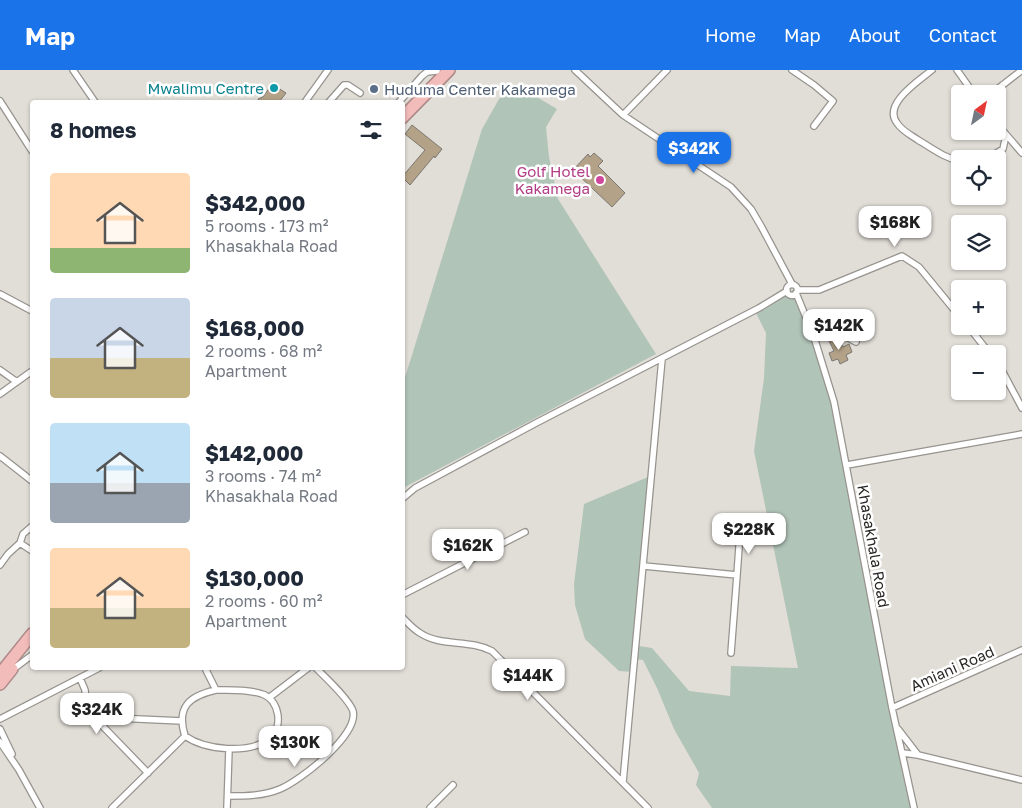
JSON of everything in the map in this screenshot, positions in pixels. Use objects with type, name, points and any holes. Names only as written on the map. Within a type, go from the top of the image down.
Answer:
[{"type":"highway","points":[[405,105],[441,70]]},
{"type":"highway","points":[[405,114],[441,70]]},
{"type":"highway","points":[[0,684],[5,673],[30,637]]},
{"type":"highway","points":[[5,673],[30,647]]},
{"type":"street","points":[[73,70],[94,100]]},
{"type":"street","points":[[306,100],[328,70]]},
{"type":"street","points":[[400,100],[427,72],[441,70]]},
{"type":"street","points":[[576,70],[623,114],[731,187],[751,209],[792,284],[796,286],[797,292]]},
{"type":"street","points":[[623,114],[667,70]]},
{"type":"street","points":[[792,70],[814,85],[833,102],[814,126]]},
{"type":"street","points":[[932,70],[902,96],[895,106],[893,116],[902,130],[951,159]]},
{"type":"street","points":[[957,70],[968,85]]},
{"type":"street","points":[[1003,85],[1022,70]]},
{"type":"street","points":[[331,100],[344,84],[360,93]]},
{"type":"street","points":[[0,101],[30,148]]},
{"type":"street","points":[[1006,135],[1022,153]]},
{"type":"street","points":[[787,291],[792,295],[797,292],[819,290],[902,256],[919,267],[951,306]]},
{"type":"street","points":[[405,496],[415,488],[536,423],[662,359],[787,291],[792,284]]},
{"type":"street","name":"Khasakhala Road","points":[[797,292],[814,336],[833,395],[892,708],[914,808]]},
{"type":"street","points":[[0,294],[30,310]]},
{"type":"street","points":[[828,332],[836,318]]},
{"type":"street","points":[[814,336],[835,331],[856,342]]},
{"type":"street","points":[[975,335],[983,345]]},
{"type":"street","points":[[623,782],[662,359]]},
{"type":"street","points":[[0,370],[17,382]]},
{"type":"street","points":[[0,394],[30,372]]},
{"type":"street","points":[[1006,378],[1022,408]]},
{"type":"street","points":[[847,465],[1022,434]]},
{"type":"street","points":[[0,456],[30,479]]},
{"type":"street","points":[[0,565],[20,543],[23,534],[30,529]]},
{"type":"street","points":[[405,593],[525,532]]},
{"type":"street","points":[[731,653],[740,533]]},
{"type":"street","points":[[20,543],[30,550]]},
{"type":"street","points":[[644,566],[737,575]]},
{"type":"street","points":[[405,620],[419,633],[427,637],[475,645],[492,652],[648,808]]},
{"type":"street","name":"Amiani Road","points":[[892,708],[1022,650]]},
{"type":"street","points":[[5,673],[30,656]]},
{"type":"street","points":[[0,719],[94,670]]},
{"type":"street","points":[[206,670],[216,690]]},
{"type":"street","points":[[270,698],[305,670]]},
{"type":"street","points":[[228,796],[267,794],[294,782],[329,753],[349,730],[353,721],[353,711],[318,670]]},
{"type":"street","points":[[80,678],[85,690],[87,710],[148,773]]},
{"type":"street","points":[[216,690],[254,692],[270,698],[276,704],[278,715],[276,729],[272,737],[263,743],[229,749],[201,744],[186,736],[182,721],[184,708],[192,699],[202,693],[216,690]]},
{"type":"street","points":[[94,717],[182,721]]},
{"type":"street","points":[[897,728],[918,755]]},
{"type":"street","points":[[0,729],[19,770],[40,808]]},
{"type":"street","points":[[112,808],[186,736]]},
{"type":"street","points":[[0,742],[19,770]]},
{"type":"street","points":[[227,808],[229,749]]},
{"type":"street","points":[[903,753],[1021,777]]},
{"type":"street","points":[[430,808],[453,785]]},
{"type":"green space","points":[[515,84],[557,109],[546,127],[549,157],[558,199],[656,354],[405,487],[405,378],[482,129],[499,99]]},
{"type":"green space","points":[[793,290],[824,372],[845,466],[898,752],[912,808],[712,808],[696,785],[699,773],[674,729],[643,660],[634,659],[634,672],[619,671],[585,639],[575,605],[574,584],[584,504],[648,477],[632,645],[652,648],[689,691],[730,696],[731,666],[798,668],[754,451],[764,378],[766,333],[754,309]]},
{"type":"building","name":"Mwalimu Centre","points":[[272,84],[286,93],[281,100],[258,99],[263,97]]},
{"type":"building","points":[[412,125],[442,149],[410,185],[405,180],[405,173],[425,150],[405,134]]},
{"type":"building","name":"Golf Hotel Kakamega","points":[[594,153],[603,161],[598,166],[625,193],[612,207],[573,170],[588,154],[590,157]]},
{"type":"building","points":[[837,337],[843,347],[849,344],[852,352],[846,355],[848,360],[840,364],[838,359],[832,361],[829,353],[834,351],[829,341]]},
{"type":"place","name":"Mwalimu Centre","points":[[274,88]]},
{"type":"place","name":"Huduma Center Kakamega","points":[[374,89]]},
{"type":"place","name":"Golf Hotel Kakamega","points":[[600,180]]}]
